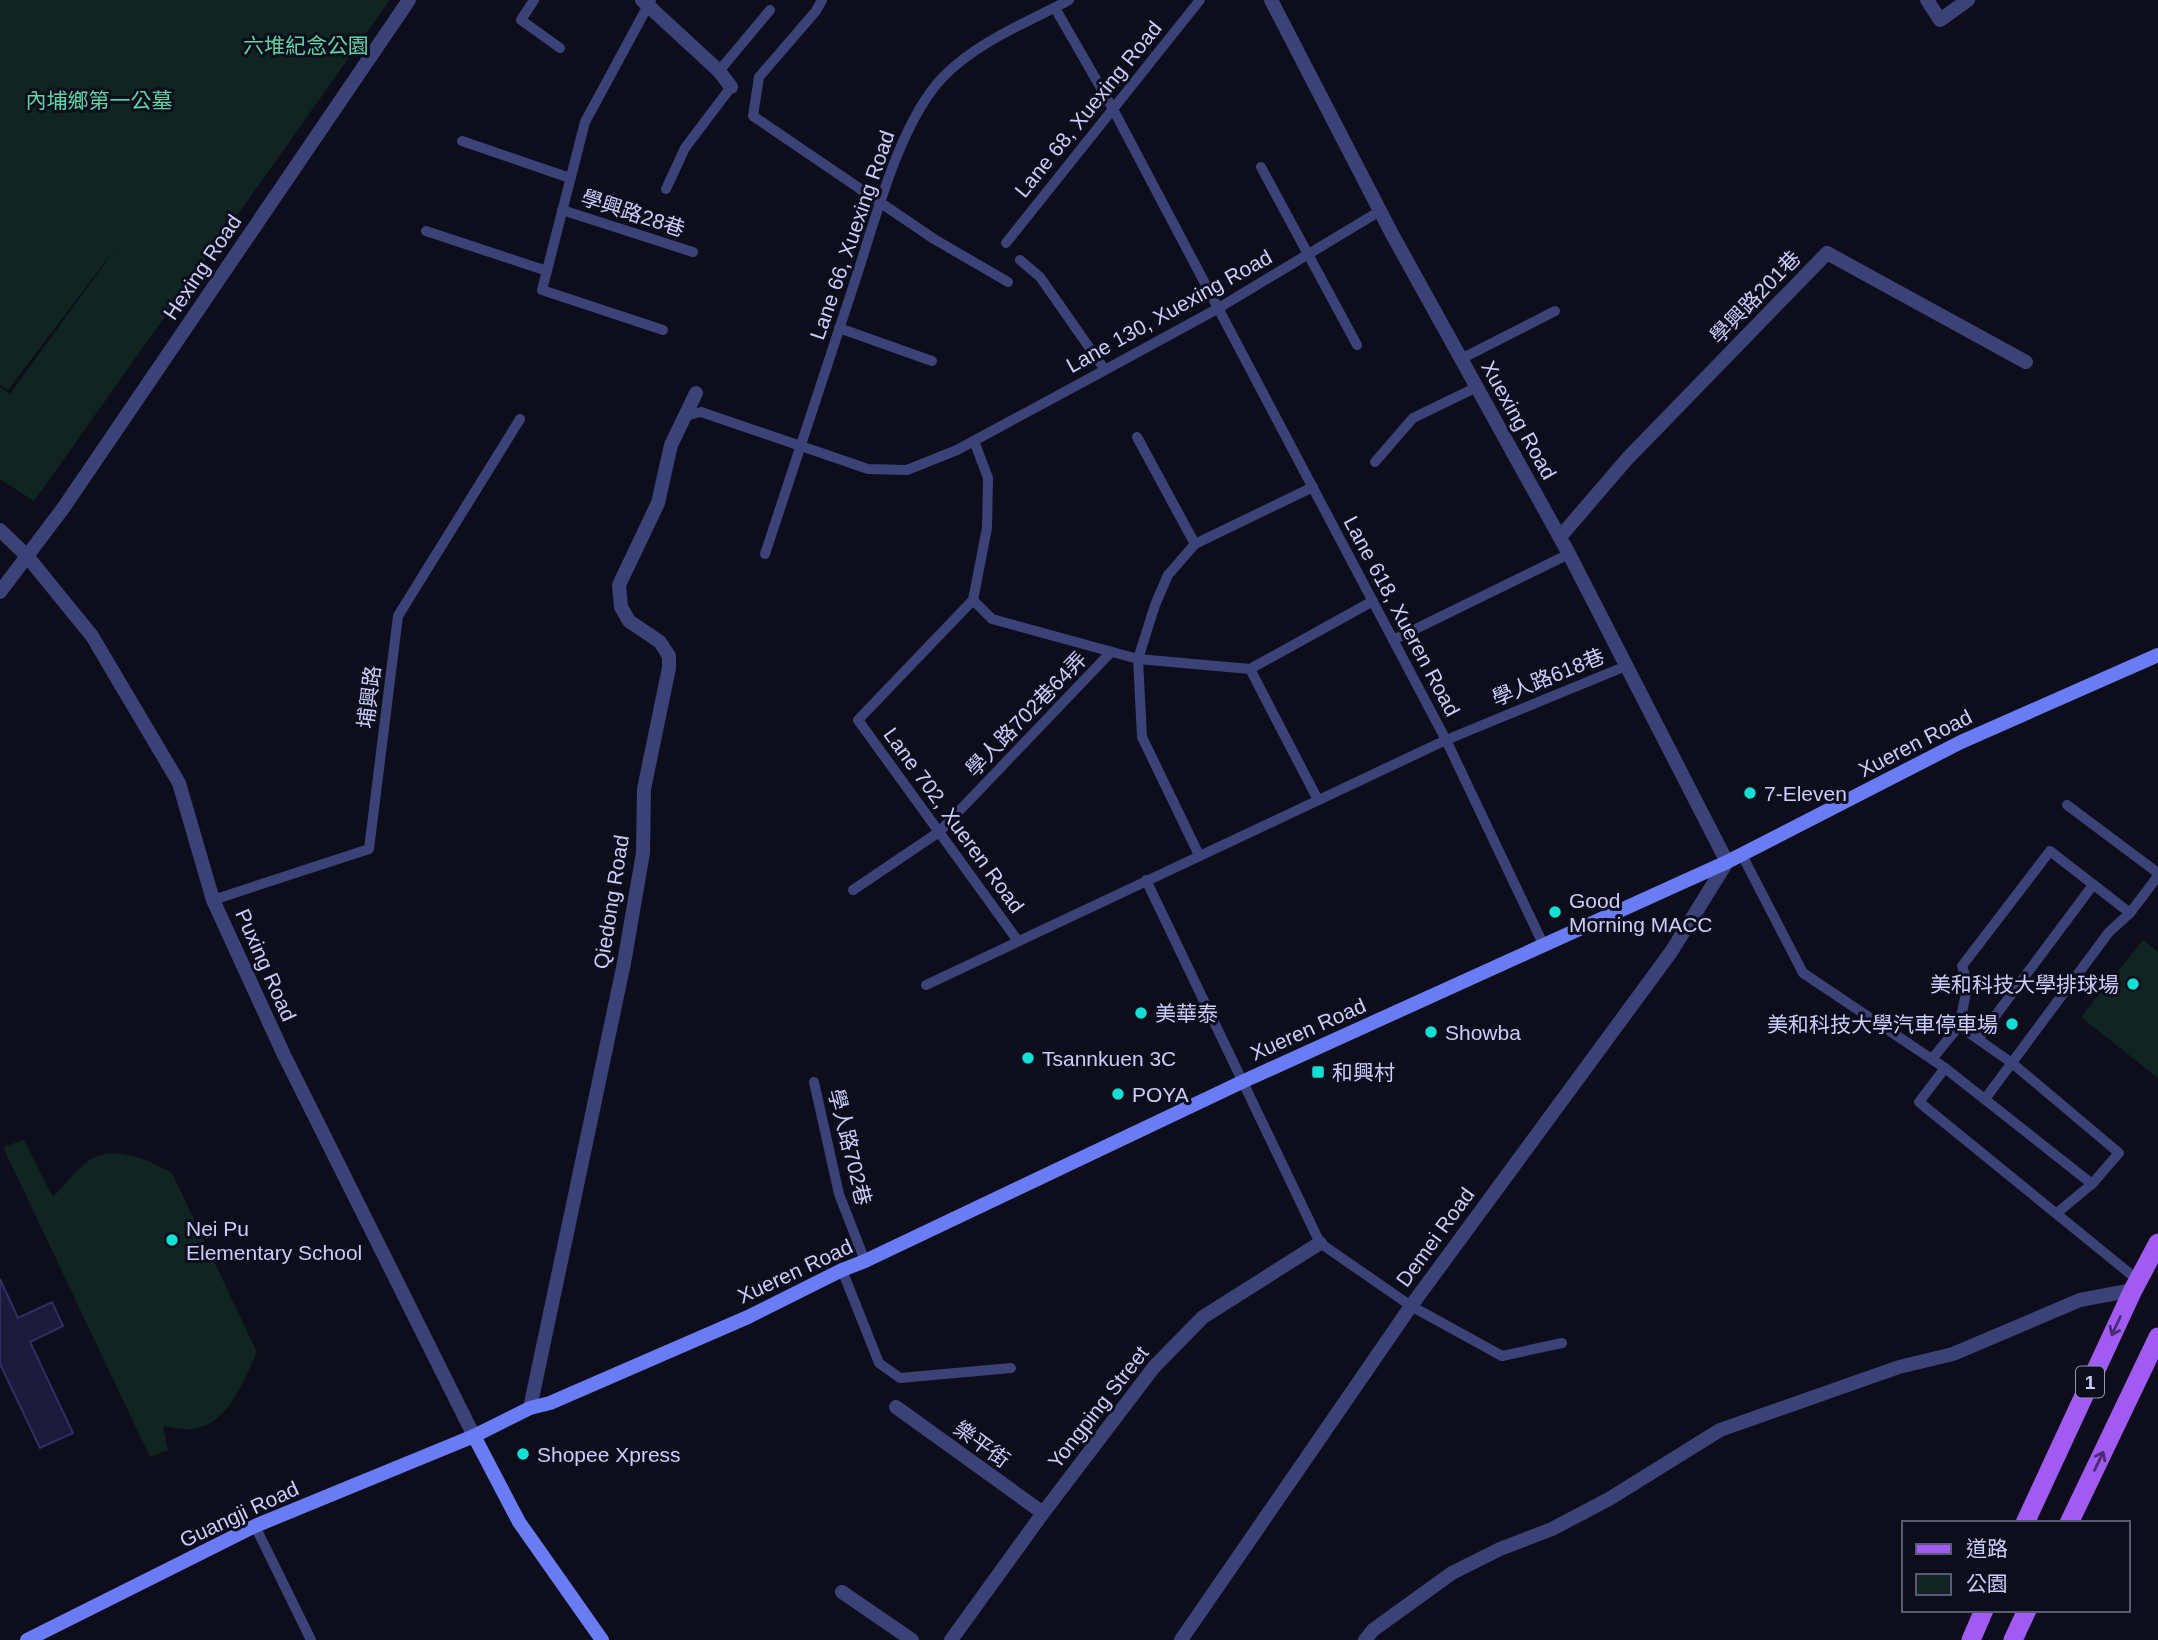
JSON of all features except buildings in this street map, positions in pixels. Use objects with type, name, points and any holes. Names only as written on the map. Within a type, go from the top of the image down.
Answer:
[{"type":"main road","name":"Xueren Road","points":[[474,1436],[530,1408],[550,1403],[735,1322],[1244,1082],[1727,862],[1961,742],[2158,654]]},
{"type":"main road","name":"1","points":[[2026,1521],[2158,1243]]},
{"type":"main road","name":"1","points":[[2070,1521],[2158,1337]]},
{"type":"main road","name":"Guangji Road","points":[[27,1640],[255,1526],[474,1436]]},
{"type":"main road","points":[[474,1436],[519,1522],[602,1640]]},
{"type":"main road","points":[[1971,1640],[1983,1612]]},
{"type":"main road","points":[[2013,1640],[2026,1612]]},
{"type":"street","name":"Hexing Road","points":[[0,592],[64,507],[409,0]]},
{"type":"street","name":"Xuexing Road","points":[[1271,0],[1380,211],[1569,554],[1727,862]]},
{"type":"street","points":[[1927,0],[1940,20],[1968,0]]},
{"type":"street","points":[[646,2],[719,71],[731,87]]},
{"type":"street","name":"學興路201巷","points":[[1560,537],[1627,459],[1827,253],[2026,362]]},
{"type":"street","name":"Qiedong Road","points":[[530,1408],[624,963],[643,853],[644,789],[669,668],[669,656],[660,642],[629,621],[621,607],[619,585],[659,503],[671,445],[696,393]]},
{"type":"street","name":"Puxing Road","points":[[0,530],[27,556],[93,636],[179,783],[214,900],[284,1055],[474,1436]]},
{"type":"street","name":"Demei Road","points":[[1181,1640],[1411,1306],[1671,952],[1727,862]]},
{"type":"street","name":"Yongping Street","points":[[951,1640],[1154,1367],[1203,1317],[1320,1243]]},
{"type":"street","points":[[1365,1640],[1373,1630],[1452,1573],[1500,1549],[1552,1529],[1609,1499],[1720,1430],[1899,1367],[1953,1354],[2080,1300],[2143,1278]]},
{"type":"street","name":"樂平街","points":[[896,1408],[1043,1513]]},
{"type":"street","points":[[842,1592],[912,1640]]},
{"type":"lane","points":[[534,0],[521,20],[560,48]]},
{"type":"lane","points":[[822,0],[816,11],[760,78],[753,116],[934,239],[1008,282]]},
{"type":"lane","name":"Lane 66, Xuexing Road","points":[[765,554],[881,201],[907,132],[923,103],[941,79],[967,55],[1069,0]]},
{"type":"lane","name":"Lane 68, Xuexing Road","points":[[1006,243],[1200,0]]},
{"type":"lane","points":[[646,2],[584,122],[542,290],[663,330]]},
{"type":"lane","name":"Lane 618, Xueren Road","points":[[1055,8],[1113,109],[1446,740],[1544,946]]},
{"type":"lane","points":[[719,71],[770,10]]},
{"type":"lane","points":[[666,189],[685,148],[731,87]]},
{"type":"lane","name":"學興路28巷","points":[[462,141],[570,178]]},
{"type":"lane","points":[[1261,167],[1356,345]]},
{"type":"lane","name":"學興路28巷","points":[[562,210],[693,252]]},
{"type":"lane","name":"Lane 130, Xuexing Road","points":[[685,416],[701,412],[867,469],[907,470],[974,441],[1217,309],[1380,211]]},
{"type":"lane","points":[[426,231],[547,271]]},
{"type":"lane","points":[[1020,260],[1040,277],[1105,370]]},
{"type":"lane","points":[[1461,359],[1555,311]]},
{"type":"lane","points":[[839,328],[932,361]]},
{"type":"lane","points":[[1375,462],[1413,418],[1477,387]]},
{"type":"lane","name":"埔興路","points":[[214,900],[369,849],[398,616],[520,419]]},
{"type":"lane","points":[[1137,437],[1195,544]]},
{"type":"lane","points":[[974,441],[988,478],[987,528],[973,600],[992,619],[1138,659],[1251,669],[1373,601]]},
{"type":"lane","points":[[1199,855],[1142,737],[1138,659],[1155,605],[1168,575],[1195,544],[1313,487]]},
{"type":"lane","points":[[1393,640],[1569,554]]},
{"type":"lane","name":"Lane 702, Xueren Road","points":[[973,600],[858,720],[1018,941]]},
{"type":"lane","name":"學人路702巷64弄","points":[[939,832],[1111,652]]},
{"type":"lane","name":"學人路618巷","points":[[926,985],[1446,740],[1626,666]]},
{"type":"lane","points":[[1251,669],[1318,800]]},
{"type":"lane","points":[[1985,1099],[2109,932],[2130,914],[2158,875],[2067,805]]},
{"type":"lane","points":[[853,890],[939,832]]},
{"type":"lane","points":[[1932,1059],[1959,1026],[1968,984],[1962,966],[2050,851],[2130,914]]},
{"type":"lane","points":[[1742,855],[1803,973],[1945,1068],[2092,1184]]},
{"type":"lane","points":[[1146,880],[1320,1243],[1411,1306],[1502,1356],[1562,1343]]},
{"type":"lane","points":[[1978,1039],[2092,885]]},
{"type":"lane","points":[[1959,1026],[2012,1063],[2119,1153],[2092,1184],[2057,1212]]},
{"type":"lane","points":[[1945,1068],[1919,1102],[2143,1278]]},
{"type":"lane","name":"學人路702巷","points":[[814,1082],[839,1194],[865,1261]]},
{"type":"lane","points":[[842,1270],[878,1363],[900,1378],[1011,1368]]},
{"type":"lane","points":[[255,1526],[311,1640]]},
{"type":"green space","points":[[0,0],[390,0],[34,501],[0,479],[0,387],[10,394],[124,237],[8,390],[0,385]]},
{"type":"green space","name":"美和科技大學排球場","points":[[2143,940],[2158,952],[2158,1078],[2081,1017]]},
{"type":"green space","points":[[24,1140],[53,1197],[86,1163],[98,1156],[118,1154],[137,1157],[172,1173],[257,1352],[233,1400],[215,1420],[191,1429],[163,1426],[168,1450],[150,1457],[3,1147]]},
{"type":"place","name":"7-Eleven","points":[[1750,793]]},
{"type":"place","name":"Good Morning MACC","points":[[1555,912]]},
{"type":"place","name":"美和科技大學排球場","points":[[2133,984]]},
{"type":"place","name":"美華泰","points":[[1141,1013]]},
{"type":"place","name":"美和科技大學汽車停車場","points":[[2012,1024]]},
{"type":"place","name":"Showba","points":[[1431,1032]]},
{"type":"place","name":"Tsannkuen 3C","points":[[1028,1058]]},
{"type":"place","name":"和興村","points":[[1318,1072]]},
{"type":"place","name":"POYA","points":[[1118,1094]]},
{"type":"place","name":"Nei Pu Elementary School","points":[[172,1240]]},
{"type":"place","name":"Shopee Xpress","points":[[523,1454]]},
{"type":"park label","name":"六堆紀念公園","points":[[306,45]]},
{"type":"park label","name":"內埔鄉第一公墓","points":[[99,100]]}]
